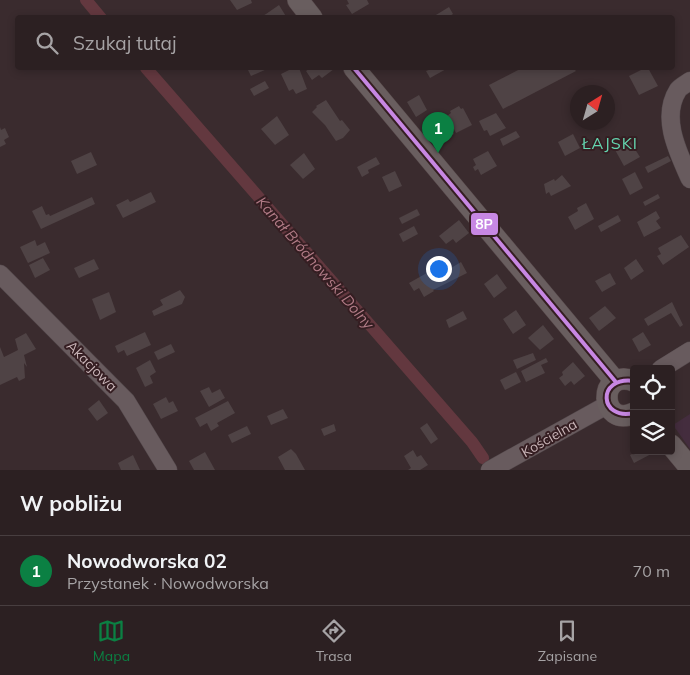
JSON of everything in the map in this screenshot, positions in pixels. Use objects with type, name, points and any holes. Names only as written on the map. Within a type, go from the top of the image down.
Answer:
[{"type":"main road","points":[[298,0],[310,15]]},
{"type":"main road","points":[[356,70],[625,381],[607,392],[607,405],[612,411],[621,416],[630,414]]},
{"type":"main road","points":[[675,450],[690,468]]},
{"type":"street","points":[[690,82],[678,90],[673,105],[671,122],[676,147],[690,180]]},
{"type":"street","name":"Akacjowa","points":[[0,274],[126,401],[168,470]]},
{"type":"street","points":[[668,365],[690,352]]},
{"type":"street","name":"Kościelna","points":[[497,466],[607,405]]},
{"type":"shaded area","points":[[690,414],[690,449],[675,428],[675,424]]},
{"type":"building","points":[[230,0],[251,0],[252,3],[237,10]]},
{"type":"building","points":[[347,0],[367,0],[369,4],[352,14],[346,5],[349,4]]},
{"type":"building","points":[[279,5],[285,15],[264,15]]},
{"type":"building","points":[[449,7],[453,14],[452,15],[436,15]]},
{"type":"building","points":[[248,70],[265,70],[251,76]]},
{"type":"building","points":[[289,70],[300,70],[307,89],[296,94],[293,89],[289,91],[281,74]]},
{"type":"building","points":[[333,70],[322,78],[319,75],[312,80],[306,71]]},
{"type":"building","points":[[429,70],[444,70],[430,78],[426,71]]},
{"type":"building","points":[[518,70],[576,71],[503,109],[489,85]]},
{"type":"building","points":[[641,70],[649,70],[658,86],[639,95],[629,76]]},
{"type":"building","points":[[265,81],[269,88],[254,96],[250,89]]},
{"type":"building","points":[[419,95],[427,110],[416,117],[407,102]]},
{"type":"building","points":[[326,100],[340,121],[342,120],[350,130],[343,138],[336,141],[325,125],[312,112],[316,106]]},
{"type":"building","points":[[459,106],[461,109],[463,108],[472,125],[456,133],[447,116],[451,113],[450,111]]},
{"type":"building","points":[[496,113],[506,128],[490,136],[487,130],[484,131],[479,121]]},
{"type":"building","points":[[277,116],[289,135],[275,145],[261,129]]},
{"type":"building","points":[[436,117],[442,130],[450,126],[454,134],[435,143],[423,123]]},
{"type":"building","points":[[0,127],[1,130],[5,128],[9,137],[4,140],[6,144],[0,147]]},
{"type":"building","points":[[516,131],[520,137],[503,146],[500,139]]},
{"type":"building","points":[[573,134],[580,148],[565,156],[558,142]]},
{"type":"building","points":[[629,140],[640,157],[624,166],[614,148]]},
{"type":"building","points":[[488,151],[497,166],[481,175],[478,169],[475,171],[473,167],[476,165],[473,159]]},
{"type":"building","points":[[91,152],[97,165],[77,174],[71,161]]},
{"type":"building","points":[[304,153],[315,169],[303,179],[290,165]]},
{"type":"building","points":[[668,156],[671,161],[648,173],[645,167]]},
{"type":"building","points":[[376,157],[380,164],[368,170],[369,173],[362,177],[357,167]]},
{"type":"building","points":[[395,171],[402,186],[389,192],[382,177]]},
{"type":"building","points":[[635,172],[643,188],[630,195],[622,179]]},
{"type":"building","points":[[562,175],[571,186],[551,196],[549,192],[546,194],[544,184],[554,179],[555,181]]},
{"type":"building","points":[[151,192],[156,202],[123,218],[116,205],[128,199],[130,202]]},
{"type":"building","points":[[658,194],[660,198],[645,206],[643,202]]},
{"type":"building","points":[[92,197],[95,204],[41,229],[32,211],[42,206],[46,215],[49,214],[50,216]]},
{"type":"building","points":[[586,203],[594,219],[575,230],[568,217],[578,211],[577,208]]},
{"type":"building","points":[[417,209],[420,215],[402,224],[399,218]]},
{"type":"building","points":[[656,211],[660,218],[656,221],[661,228],[644,237],[637,222]]},
{"type":"building","points":[[618,215],[621,221],[601,232],[598,226]]},
{"type":"building","points":[[459,220],[469,233],[456,243],[453,239],[446,244],[439,236]]},
{"type":"building","points":[[414,226],[418,234],[403,242],[399,234]]},
{"type":"building","points":[[681,235],[689,247],[663,265],[657,256],[661,254],[658,248]]},
{"type":"building","points":[[35,240],[37,246],[45,242],[50,253],[28,263],[20,247]]},
{"type":"building","points":[[43,258],[50,270],[35,278],[29,265]]},
{"type":"building","points":[[94,259],[99,269],[79,278],[74,268]]},
{"type":"building","points":[[636,259],[644,271],[631,280],[624,268]]},
{"type":"building","points":[[461,262],[467,273],[433,290],[424,297],[419,288],[414,291],[409,283],[434,269],[436,272],[449,264],[451,268]]},
{"type":"building","points":[[610,273],[616,284],[602,292],[595,281]]},
{"type":"building","points":[[497,274],[507,288],[494,298],[484,284]]},
{"type":"building","points":[[180,290],[185,297],[182,304],[154,316],[152,311],[163,305],[160,300]]},
{"type":"building","points":[[109,292],[116,312],[100,320],[92,299]]},
{"type":"building","points":[[672,302],[683,325],[680,327],[671,313],[648,326],[644,319]]},
{"type":"building","points":[[605,306],[616,318],[599,331],[589,318]]},
{"type":"building","points":[[516,310],[526,325],[513,334],[503,319]]},
{"type":"building","points":[[463,311],[467,319],[449,328],[446,320]]},
{"type":"building","points":[[543,325],[554,339],[540,350],[528,338]]},
{"type":"building","points":[[145,332],[151,345],[127,356],[124,350],[118,353],[115,346]]},
{"type":"building","points":[[643,332],[651,345],[639,352],[632,339]]},
{"type":"building","points":[[26,333],[36,349],[24,355],[27,367],[24,363],[25,378],[19,381],[17,377],[0,385],[0,347],[4,357],[18,350],[15,339]]},
{"type":"building","points":[[171,344],[175,352],[158,360],[154,352]]},
{"type":"building","points":[[533,353],[536,360],[517,369],[513,360]]},
{"type":"building","points":[[546,358],[548,362],[541,365],[545,373],[526,382],[521,371]]},
{"type":"building","points":[[150,360],[156,372],[150,376],[153,383],[145,387],[136,368]]},
{"type":"building","points":[[573,362],[585,376],[574,385],[571,381],[565,386],[559,378],[563,375],[562,372]]},
{"type":"building","points":[[516,372],[521,382],[505,390],[500,380]]},
{"type":"building","points":[[209,387],[212,393],[220,389],[225,398],[209,407],[200,391]]},
{"type":"building","points":[[166,397],[169,403],[173,401],[178,411],[161,419],[153,404]]},
{"type":"building","points":[[99,400],[108,413],[97,421],[88,409]]},
{"type":"building","points":[[228,401],[235,413],[217,423],[219,426],[211,431],[207,423],[200,427],[195,418]]},
{"type":"building","points":[[283,409],[288,418],[271,425],[267,416]]},
{"type":"building","points":[[427,423],[438,439],[431,444],[420,428]]},
{"type":"building","points":[[334,424],[336,431],[324,436],[321,429]]},
{"type":"building","points":[[247,426],[251,434],[232,443],[228,435]]},
{"type":"building","points":[[291,449],[305,470],[285,470],[278,457]]},
{"type":"building","points":[[413,450],[417,457],[421,455],[428,465],[420,470],[408,470],[411,468],[404,456]]},
{"type":"building","points":[[205,452],[215,470],[194,470],[189,461]]},
{"type":"building","points":[[133,455],[140,470],[121,470],[118,463]]},
{"type":"building","points":[[630,455],[649,455],[634,463]]},
{"type":"waterway","name":"Kanał Bródnowski Dolny","points":[[86,0],[98,15]]},
{"type":"waterway","name":"Kanał Bródnowski Dolny","points":[[148,70],[472,442],[483,458]]},
{"type":"transit line","name":"8P","points":[[356,70],[615,381]]},
{"type":"transit line","name":"8P","points":[[630,381],[622,381],[613,385],[608,391],[607,398],[609,405],[614,411],[622,414],[630,413]]},
{"type":"place","name":"Nowodworska 02","points":[[438,153]]},
{"type":"district","name":"ŁAJSKI","points":[[610,143]]}]
